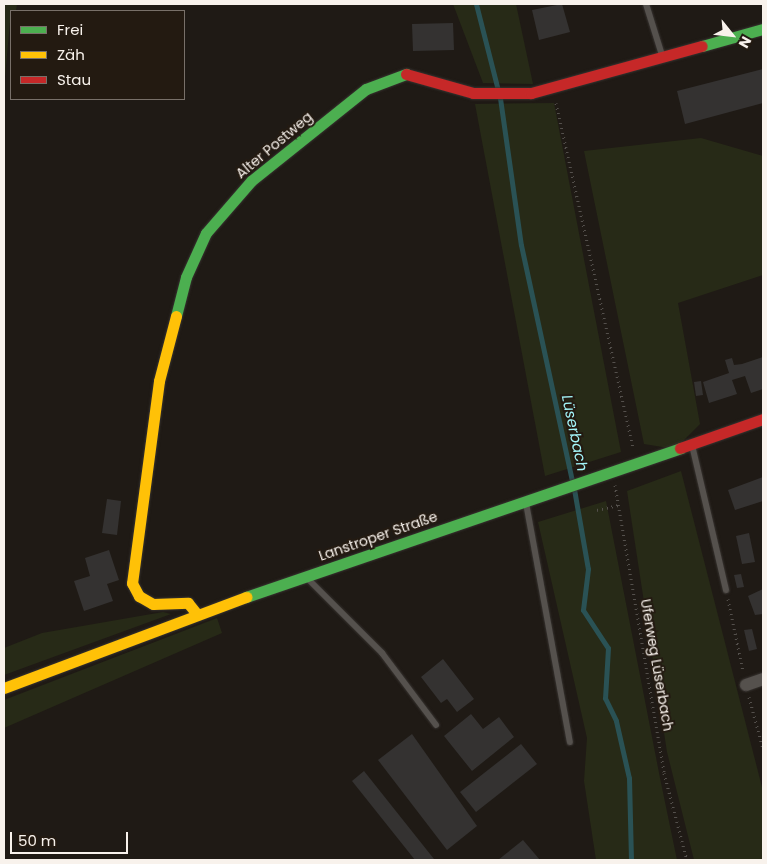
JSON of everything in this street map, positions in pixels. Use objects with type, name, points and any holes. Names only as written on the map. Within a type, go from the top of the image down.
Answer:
[{"type":"street","name":"Alter Postweg","points":[[198,614],[188,603],[153,604],[139,596],[132,583],[159,381],[186,277],[206,233],[251,181],[366,89],[388,77],[410,74],[473,93],[518,93],[552,87],[763,29]]},
{"type":"street","name":"Lanstroper Straße","points":[[4,688],[198,614],[763,419]]},
{"type":"street","points":[[746,685],[763,679]]},
{"type":"lane","points":[[646,4],[662,57]]},
{"type":"lane","points":[[692,444],[726,590]]},
{"type":"lane","points":[[526,501],[570,742]]},
{"type":"lane","points":[[305,577],[382,653],[436,725]]},
{"type":"path","points":[[552,87],[630,432]]},
{"type":"path","name":"Uferweg Lüserbach","points":[[612,472],[664,773],[687,860]]},
{"type":"path","points":[[596,510],[618,505]]},
{"type":"path","points":[[726,590],[746,685],[763,750]]},
{"type":"green space","points":[[4,4],[17,4],[16,10],[10,10],[4,88]]},
{"type":"green space","points":[[453,4],[516,4],[533,84],[483,83]]},
{"type":"green space","points":[[554,103],[621,452],[545,476],[475,104]]},
{"type":"green space","points":[[701,138],[763,156],[763,275],[678,303],[700,424],[675,449],[644,444],[584,151]]},
{"type":"green space","points":[[681,471],[763,791],[763,860],[694,860],[667,752],[627,491]]},
{"type":"green space","points":[[606,501],[677,860],[596,860],[584,781],[587,738],[538,522]]},
{"type":"green space","points":[[163,612],[171,614],[4,675],[4,648],[42,633]]},
{"type":"green space","points":[[217,618],[222,633],[4,728],[4,700]]},
{"type":"building","points":[[562,4],[570,32],[539,40],[532,10]]},
{"type":"building","points":[[453,23],[454,50],[413,51],[412,24]]},
{"type":"building","points":[[763,69],[763,103],[685,124],[677,91]]},
{"type":"building","points":[[763,357],[763,389],[751,393],[745,376],[732,380],[737,394],[709,403],[703,382],[729,373],[725,360],[732,358],[734,365]]},
{"type":"building","points":[[701,381],[703,395],[696,396],[694,382]]},
{"type":"building","points":[[763,477],[763,501],[735,510],[728,490]]},
{"type":"building","points":[[107,499],[121,501],[117,535],[102,533]]},
{"type":"building","points":[[749,533],[755,562],[742,564],[736,536]]},
{"type":"building","points":[[109,550],[119,580],[107,584],[113,601],[84,611],[74,581],[90,576],[85,558]]},
{"type":"building","points":[[741,574],[744,587],[737,588],[734,575]]},
{"type":"building","points":[[763,589],[763,614],[755,615],[748,596]]},
{"type":"building","points":[[752,629],[757,649],[749,651],[744,630]]},
{"type":"building","points":[[443,659],[474,699],[457,712],[447,699],[441,703],[421,677]]},
{"type":"building","points":[[471,714],[483,729],[499,717],[514,737],[472,771],[444,736]]},
{"type":"building","points":[[412,734],[477,826],[447,850],[378,760]]},
{"type":"building","points":[[521,744],[537,764],[476,812],[460,792]]},
{"type":"building","points":[[364,771],[434,859],[415,860],[352,781]]},
{"type":"building","points":[[523,840],[540,860],[498,860]]},
{"type":"waterway","name":"Lüserbach","points":[[476,4],[500,98],[521,245],[572,481]]},
{"type":"waterway","name":"Lüserbach","points":[[574,489],[588,569],[583,610],[608,648],[605,698],[616,721],[629,778],[631,860]]},
{"type":"traffic: fast","points":[[702,46],[763,29]]},
{"type":"traffic: fast","points":[[176,316],[186,277],[206,233],[251,181],[366,89],[406,74]]},
{"type":"traffic: fast","points":[[246,597],[680,448]]},
{"type":"traffic: slow","points":[[176,316],[159,381],[132,583],[139,596],[153,604],[188,603],[197,614]]},
{"type":"traffic: slow","points":[[4,688],[246,597]]},
{"type":"traffic: jam","points":[[406,74],[473,93],[531,93],[702,46]]},
{"type":"traffic: jam","points":[[680,448],[763,419]]}]
